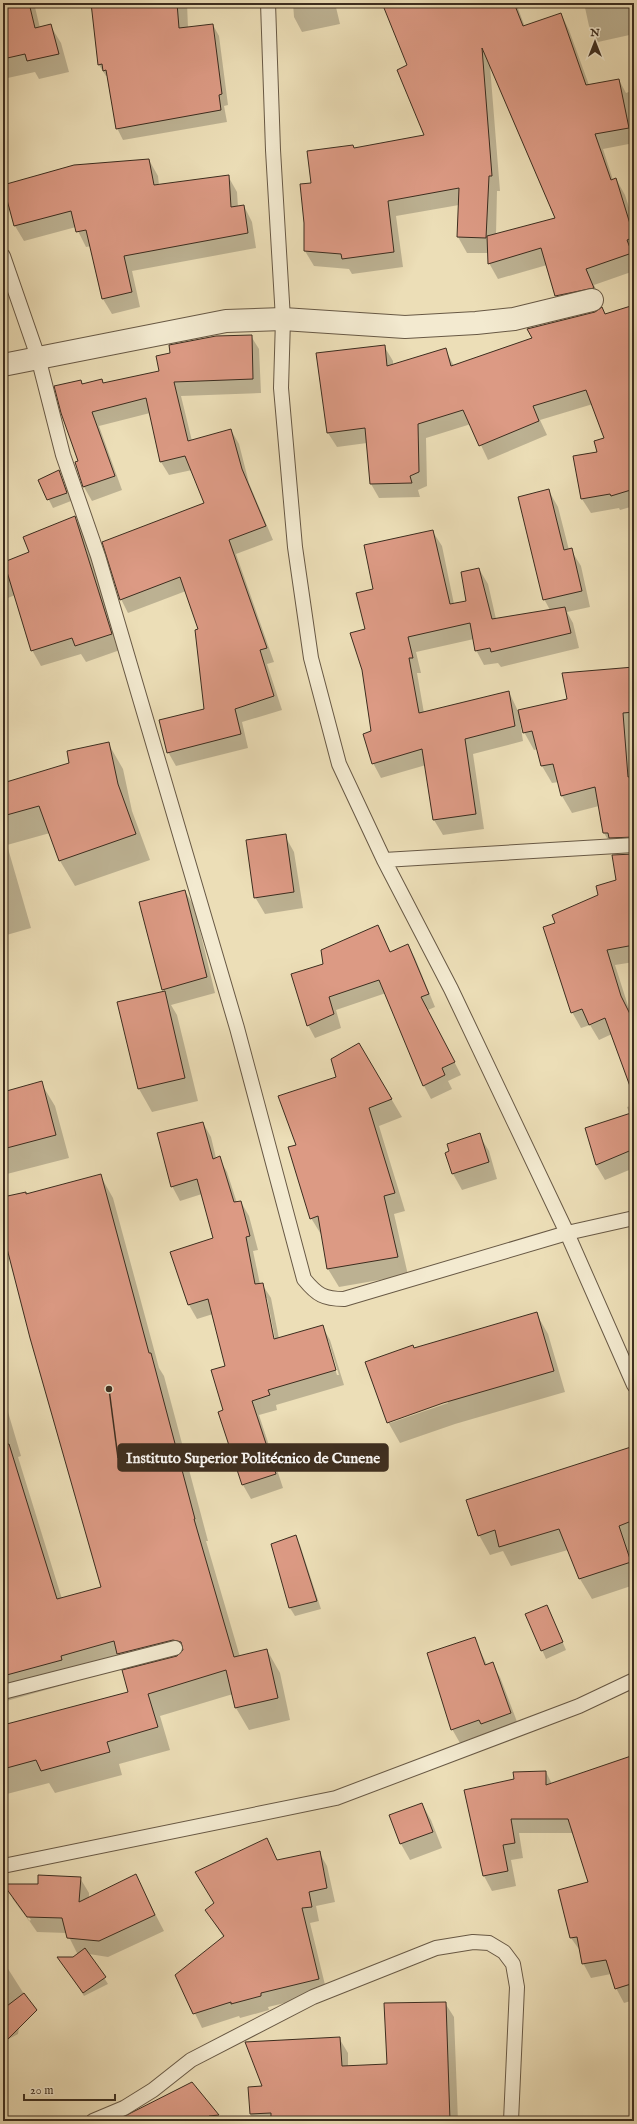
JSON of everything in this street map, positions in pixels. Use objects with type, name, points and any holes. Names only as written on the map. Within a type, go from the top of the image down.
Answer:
[{"type":"street","points":[[3,365],[226,321],[283,319],[405,327],[476,323],[514,319],[592,300]]},
{"type":"lane","points":[[268,3],[272,150],[283,319],[281,388],[295,548],[311,658],[339,764],[384,860],[451,989],[567,1233],[634,1385]]},
{"type":"lane","points":[[3,256],[38,357],[64,455],[98,556],[237,1028],[304,1279],[314,1292],[329,1299],[344,1299],[567,1233],[634,1218]]},
{"type":"lane","points":[[384,860],[634,845]]},
{"type":"lane","points":[[3,1692],[175,1648]]},
{"type":"lane","points":[[3,1866],[336,1798],[579,1706],[634,1680]]},
{"type":"lane","points":[[93,2121],[124,2108],[153,2090],[191,2060],[314,1997],[436,1948],[473,1942],[489,1943],[504,1952],[513,1964],[517,1987],[511,2121]]},
{"type":"building","points":[[29,3],[35,28],[51,24],[59,54],[27,61],[25,54],[3,59],[3,7]]},
{"type":"building","points":[[91,3],[177,3],[179,28],[213,24],[222,94],[219,95],[221,110],[116,129],[106,70],[103,71],[102,64],[98,65]]},
{"type":"building","points":[[382,3],[514,3],[523,26],[561,13],[586,85],[619,79],[629,128],[595,134],[611,180],[616,178],[634,237],[627,240],[632,253],[586,269],[594,288],[555,296],[541,248],[488,264],[487,236],[555,218],[482,48],[492,176],[489,176],[486,238],[457,237],[459,188],[388,201],[394,252],[342,259],[341,254],[304,251],[304,223],[300,184],[311,183],[307,151],[353,145],[354,148],[424,135],[397,70],[407,65]]},
{"type":"building","points":[[149,159],[154,185],[229,175],[231,207],[244,205],[248,233],[124,256],[132,292],[102,299],[86,230],[76,232],[71,211],[14,226],[3,185],[74,165]]},
{"type":"building","points":[[634,305],[634,489],[611,496],[610,494],[581,499],[573,456],[597,452],[594,441],[604,438],[586,390],[533,406],[539,421],[479,446],[463,410],[418,424],[419,472],[410,476],[412,483],[370,484],[365,428],[327,433],[316,353],[385,345],[387,366],[446,348],[451,366],[532,338],[527,329],[595,312],[602,307],[605,314]]},
{"type":"building","points":[[252,335],[253,379],[174,382],[188,441],[231,429],[242,469],[266,526],[229,540],[267,648],[260,650],[274,696],[235,709],[241,734],[167,753],[159,720],[204,709],[195,630],[198,629],[180,577],[120,600],[102,542],[204,503],[185,456],[160,462],[146,398],[92,412],[115,476],[83,487],[75,462],[78,461],[61,413],[54,386],[81,380],[82,384],[102,379],[103,383],[159,371],[156,356],[170,353],[169,345],[216,336]]},
{"type":"building","points":[[59,470],[67,493],[47,500],[38,480]]},
{"type":"building","points":[[549,489],[564,550],[572,548],[582,591],[543,600],[518,497]]},
{"type":"building","points":[[75,516],[112,634],[75,646],[72,638],[31,651],[4,562],[29,552],[23,537]]},
{"type":"building","points":[[433,530],[450,604],[466,601],[461,572],[479,568],[492,619],[565,607],[571,633],[491,652],[490,648],[475,651],[470,623],[408,637],[413,658],[409,658],[419,713],[509,691],[515,726],[465,739],[476,814],[433,820],[422,749],[372,764],[363,734],[371,731],[362,670],[350,633],[365,629],[356,593],[373,589],[364,545]]},
{"type":"building","points":[[634,667],[634,712],[623,713],[628,777],[634,776],[634,837],[609,838],[608,833],[603,833],[595,787],[561,796],[553,764],[541,766],[532,731],[523,733],[518,710],[567,699],[562,673]]},
{"type":"building","points":[[109,742],[118,784],[136,834],[59,861],[39,806],[3,816],[3,783],[69,763],[67,751]]},
{"type":"building","points":[[286,834],[294,892],[254,898],[246,840]]},
{"type":"building","points":[[634,854],[634,945],[607,950],[621,996],[634,1022],[634,1088],[631,1089],[605,1018],[589,1025],[582,1009],[571,1013],[543,927],[555,923],[552,915],[598,895],[596,886],[616,880],[612,855]]},
{"type":"building","points":[[185,890],[207,977],[162,990],[139,902]]},
{"type":"building","points":[[378,925],[390,952],[408,944],[429,994],[421,997],[455,1062],[442,1068],[445,1075],[423,1086],[379,980],[329,997],[334,1014],[307,1026],[291,974],[323,964],[321,950]]},
{"type":"building","points":[[165,991],[185,1078],[138,1089],[117,1002]]},
{"type":"building","points":[[359,1043],[392,1099],[369,1108],[395,1193],[384,1196],[398,1257],[327,1269],[318,1216],[310,1219],[288,1147],[296,1145],[278,1096],[336,1077],[331,1059]]},
{"type":"building","points":[[42,1081],[56,1135],[3,1149],[3,1092]]},
{"type":"building","points":[[634,1112],[634,1149],[596,1165],[585,1128]]},
{"type":"building","points":[[203,1122],[213,1159],[220,1156],[234,1202],[241,1201],[250,1236],[246,1237],[255,1284],[263,1283],[274,1339],[323,1325],[336,1370],[268,1390],[270,1395],[252,1401],[276,1474],[242,1485],[218,1412],[223,1410],[211,1370],[225,1366],[208,1299],[188,1305],[170,1252],[213,1238],[197,1179],[171,1187],[157,1133]]},
{"type":"building","points":[[480,1133],[489,1162],[452,1174],[445,1153],[449,1151],[447,1144]]},
{"type":"building","points":[[101,1174],[149,1353],[151,1353],[194,1519],[234,1657],[267,1649],[278,1698],[235,1708],[226,1670],[148,1694],[158,1727],[107,1742],[110,1752],[41,1771],[36,1760],[3,1769],[3,1725],[128,1692],[122,1670],[177,1656],[183,1650],[181,1642],[173,1640],[117,1654],[114,1641],[61,1656],[62,1660],[3,1676],[3,1445],[9,1444],[57,1599],[101,1587],[30,1338],[3,1233],[3,1197],[26,1192],[26,1194]]},
{"type":"building","points":[[537,1312],[554,1371],[443,1403],[387,1423],[365,1362],[413,1345],[414,1348]]},
{"type":"building","points":[[634,1446],[634,1520],[619,1526],[631,1562],[579,1579],[559,1529],[499,1547],[495,1530],[478,1536],[466,1500]]},
{"type":"building","points":[[296,1535],[317,1601],[289,1608],[271,1544]]},
{"type":"building","points":[[547,1605],[563,1642],[541,1651],[525,1614]]},
{"type":"building","points":[[475,1637],[485,1665],[493,1662],[511,1713],[481,1724],[479,1720],[451,1730],[427,1653]]},
{"type":"building","points":[[634,1755],[634,1983],[615,1989],[606,1960],[582,1964],[577,1937],[570,1938],[558,1890],[588,1882],[568,1819],[511,1819],[515,1843],[503,1845],[508,1871],[483,1876],[464,1790],[514,1779],[513,1772],[546,1771],[546,1785]]},
{"type":"building","points":[[422,1803],[433,1832],[400,1844],[389,1815]]},
{"type":"building","points":[[267,1838],[277,1860],[320,1851],[327,1888],[309,1892],[312,1907],[302,1908],[319,1979],[261,1993],[261,1996],[231,2004],[231,2002],[193,2014],[175,1975],[224,1936],[205,1910],[214,1903],[195,1872]]},
{"type":"building","points":[[136,1874],[155,1915],[99,1941],[67,1938],[62,1918],[27,1917],[3,1884],[38,1884],[38,1875],[81,1877],[79,1902]]},
{"type":"building","points":[[85,1948],[106,1977],[83,1993],[57,1957],[73,1957]]},
{"type":"building","points":[[24,1993],[37,2010],[3,2044],[3,2009]]},
{"type":"building","points":[[446,2002],[450,2121],[271,2121],[271,2113],[250,2114],[248,2087],[262,2086],[245,2042],[340,2037],[342,2066],[387,2064],[384,2003]]},
{"type":"building","points":[[192,2082],[219,2115],[209,2116],[212,2121],[115,2121]]},
{"type":"place","name":"Instituto Superior Politécnico de Cunene","points":[[109,1389]]}]
